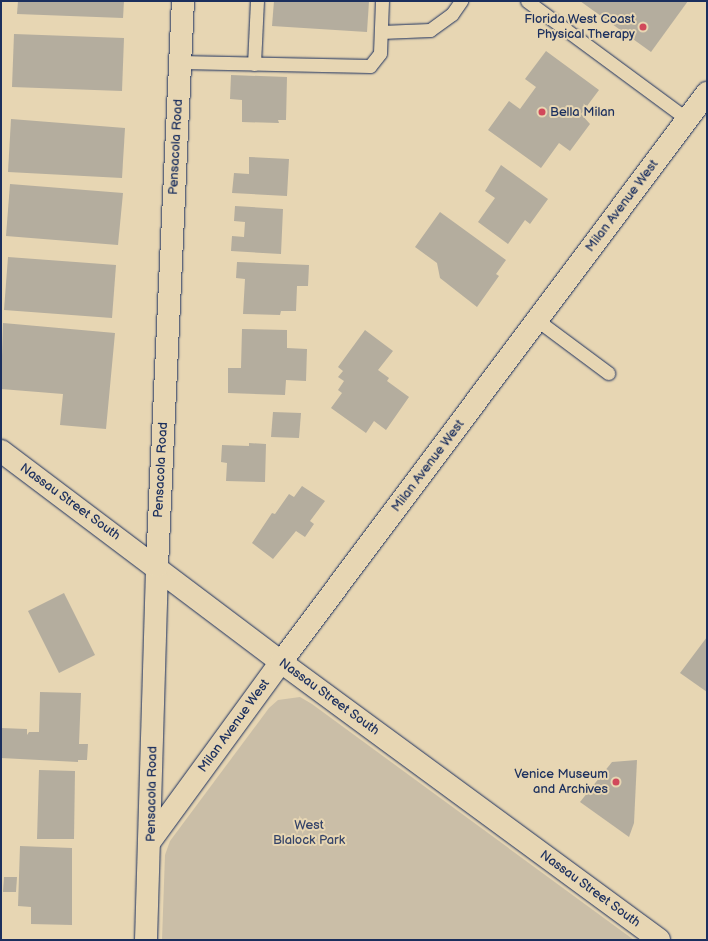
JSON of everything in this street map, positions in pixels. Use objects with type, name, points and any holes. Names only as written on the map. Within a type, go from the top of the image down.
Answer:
[{"type":"street","name":"Pensacola Road","points":[[146,940],[151,840],[157,566],[183,1]]},
{"type":"street","name":"Milan Avenue West","points":[[151,840],[281,662],[707,93]]},
{"type":"street","name":"Nassau Street South","points":[[1,451],[157,566],[281,662],[659,940]]},
{"type":"lane","points":[[254,64],[257,1]]},
{"type":"lane","points":[[180,62],[370,66],[380,53],[382,1]]},
{"type":"lane","points":[[380,32],[430,30],[452,14],[461,1]]},
{"type":"lane","points":[[526,1],[687,120]]},
{"type":"lane","points":[[537,320],[608,373]]},
{"type":"green space","name":"West Blalock Park","points":[[300,697],[312,704],[634,940],[162,940],[165,855],[170,841],[269,708],[278,700]]},
{"type":"building","points":[[18,1],[124,1],[123,18],[17,14]]},
{"type":"building","points":[[274,1],[369,1],[367,32],[272,26]]},
{"type":"building","name":"Florida West Coast Physical Therapy","points":[[580,1],[688,1],[651,52]]},
{"type":"building","points":[[14,34],[124,38],[122,91],[12,87]]},
{"type":"building","name":"Bella Milan","points":[[546,51],[599,90],[581,114],[590,124],[570,151],[559,143],[541,168],[488,130],[509,101],[520,109],[536,87],[525,79]]},
{"type":"building","points":[[231,75],[287,77],[286,120],[278,120],[279,123],[242,122],[242,100],[230,99]]},
{"type":"building","points":[[11,119],[125,128],[122,178],[8,172]]},
{"type":"building","points":[[249,157],[289,159],[287,196],[232,193],[234,173],[249,174]]},
{"type":"building","points":[[501,165],[548,199],[530,224],[525,220],[508,244],[478,222],[495,198],[485,191]]},
{"type":"building","points":[[10,184],[123,193],[118,245],[6,236]]},
{"type":"building","points":[[235,206],[283,209],[281,254],[231,251],[232,236],[244,237],[245,222],[234,221]]},
{"type":"building","points":[[440,212],[506,260],[496,274],[499,276],[477,307],[440,278],[437,263],[415,247]]},
{"type":"building","points":[[8,257],[116,265],[112,318],[4,310]]},
{"type":"building","points":[[237,262],[309,265],[308,286],[297,286],[296,311],[281,311],[280,315],[243,314],[245,279],[236,278]]},
{"type":"building","points":[[3,323],[115,333],[106,429],[60,425],[63,394],[1,389]]},
{"type":"building","points":[[242,329],[287,330],[287,348],[307,349],[306,381],[286,380],[285,395],[228,393],[228,368],[241,368]]},
{"type":"building","points":[[365,330],[393,351],[378,370],[389,378],[387,381],[409,397],[386,430],[374,421],[366,433],[331,408],[342,393],[338,390],[344,381],[338,377],[343,371],[338,367]]},
{"type":"building","points":[[273,412],[301,413],[299,438],[271,437]]},
{"type":"building","points":[[249,443],[266,444],[265,482],[226,481],[227,463],[221,462],[222,445],[249,446]]},
{"type":"building","points":[[302,486],[325,501],[310,521],[314,524],[305,537],[296,531],[273,559],[252,543],[272,513],[275,514],[289,494],[294,497]]},
{"type":"building","points":[[64,593],[95,655],[59,673],[28,611]]},
{"type":"building","points":[[707,637],[707,692],[680,673]]},
{"type":"building","points":[[40,692],[81,693],[79,744],[88,744],[87,760],[78,760],[78,762],[1,758],[1,728],[27,729],[27,735],[29,732],[39,732]]},
{"type":"building","name":"Venice Museum and Archives","points":[[637,760],[634,823],[629,837],[580,802],[612,762]]},
{"type":"building","points":[[39,770],[75,771],[74,839],[37,839]]},
{"type":"building","points":[[20,846],[72,848],[72,925],[31,924],[31,907],[18,906]]},
{"type":"building","points":[[4,877],[17,877],[16,892],[3,892]]},
{"type":"place","name":"Florida West Coast Physical Therapy","points":[[643,27]]},
{"type":"place","name":"Bella Milan","points":[[542,112]]},
{"type":"place","name":"Venice Museum and Archives","points":[[616,782]]}]
